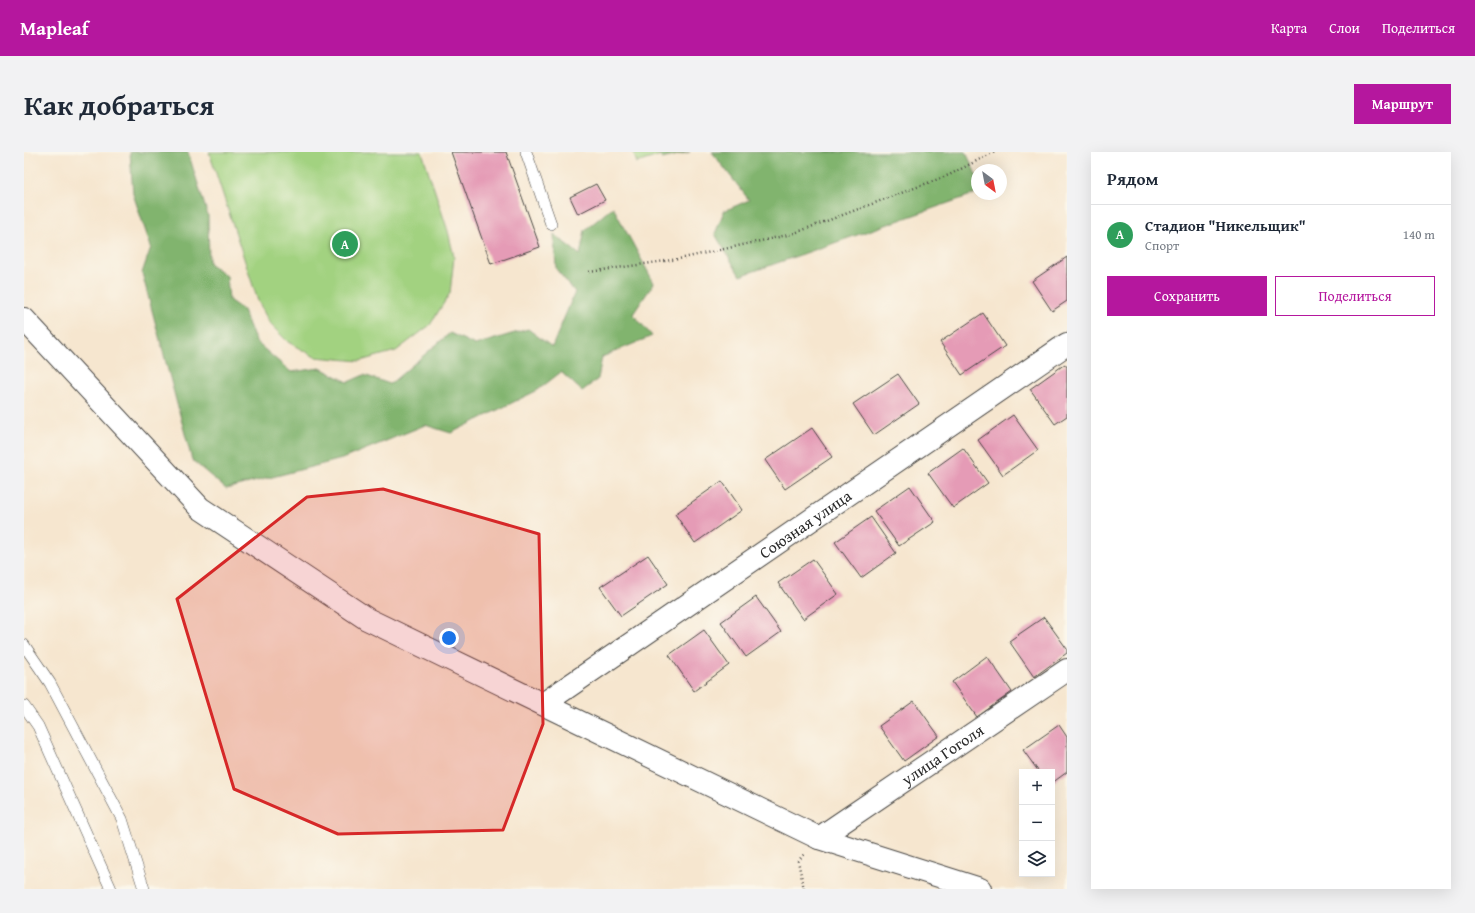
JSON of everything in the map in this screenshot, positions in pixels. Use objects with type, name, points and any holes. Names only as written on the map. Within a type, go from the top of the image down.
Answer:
[{"type":"street","points":[[24,319],[200,508],[367,619],[819,838],[980,889]]},
{"type":"street","name":"Союзная улица","points":[[543,704],[1067,344]]},
{"type":"street","name":"улица Гоголя","points":[[819,838],[1067,670]]},
{"type":"lane","points":[[526,152],[551,224]]},
{"type":"lane","points":[[24,645],[50,683],[122,818],[144,889]]},
{"type":"lane","points":[[24,706],[38,726],[111,889]]},
{"type":"path","points":[[589,272],[679,259],[792,234],[949,176],[994,152]]},
{"type":"path","points":[[804,889],[798,861],[819,838]]},
{"type":"highlighted area","points":[[383,489],[539,534],[543,724],[503,830],[338,834],[234,789],[177,599],[307,497]]},
{"type":"green space","points":[[130,152],[188,152],[208,216],[209,263],[227,276],[229,300],[243,310],[256,342],[291,372],[320,368],[348,382],[364,375],[390,384],[450,333],[475,345],[528,329],[552,347],[575,292],[556,269],[554,234],[580,255],[585,230],[613,207],[654,283],[633,314],[652,336],[602,357],[598,379],[582,391],[561,372],[538,390],[451,433],[425,425],[342,459],[226,489],[192,460],[142,273],[151,247],[133,194]]},
{"type":"green space","points":[[209,152],[422,152],[448,231],[454,257],[450,293],[430,325],[396,351],[360,361],[315,357],[288,342],[270,324],[258,301]]},
{"type":"green space","points":[[633,152],[670,152],[637,163]]},
{"type":"green space","points":[[658,152],[690,152],[662,159]]},
{"type":"green space","points":[[712,152],[966,152],[971,164],[971,195],[740,276],[715,234],[724,211],[749,200]]},
{"type":"building","points":[[451,152],[506,152],[540,247],[491,264]]},
{"type":"building","points":[[596,184],[605,200],[578,214],[570,197]]},
{"type":"building","points":[[1067,257],[1067,301],[1052,311],[1032,281]]},
{"type":"building","points":[[983,313],[1005,346],[962,375],[940,342]]},
{"type":"building","points":[[1065,364],[1067,367],[1067,416],[1055,424],[1030,389]]},
{"type":"building","points":[[898,374],[919,404],[874,435],[853,404]]},
{"type":"building","points":[[1013,415],[1038,450],[1003,475],[978,440]]},
{"type":"building","points":[[812,428],[832,457],[785,489],[765,460]]},
{"type":"building","points":[[963,448],[988,483],[953,508],[928,473]]},
{"type":"building","points":[[722,481],[742,510],[695,543],[675,514]]},
{"type":"building","points":[[910,486],[935,522],[899,546],[874,511]]},
{"type":"building","points":[[871,517],[896,553],[861,578],[835,542]]},
{"type":"building","points":[[648,555],[668,584],[621,616],[600,587]]},
{"type":"building","points":[[813,559],[838,594],[803,619],[778,583]]},
{"type":"building","points":[[756,597],[781,632],[746,657],[721,622]]},
{"type":"building","points":[[1044,617],[1067,649],[1067,653],[1034,677],[1009,641]]},
{"type":"building","points":[[704,630],[729,665],[694,691],[669,655]]},
{"type":"building","points":[[987,656],[1012,692],[977,717],[952,682]]},
{"type":"building","points":[[914,701],[939,736],[904,761],[879,726]]},
{"type":"building","points":[[1059,725],[1067,737],[1067,772],[1055,781],[1055,769],[1037,769],[1023,750]]},
{"type":"place","name":"Стадион \"Никельщик\"","points":[[345,244]]}]
